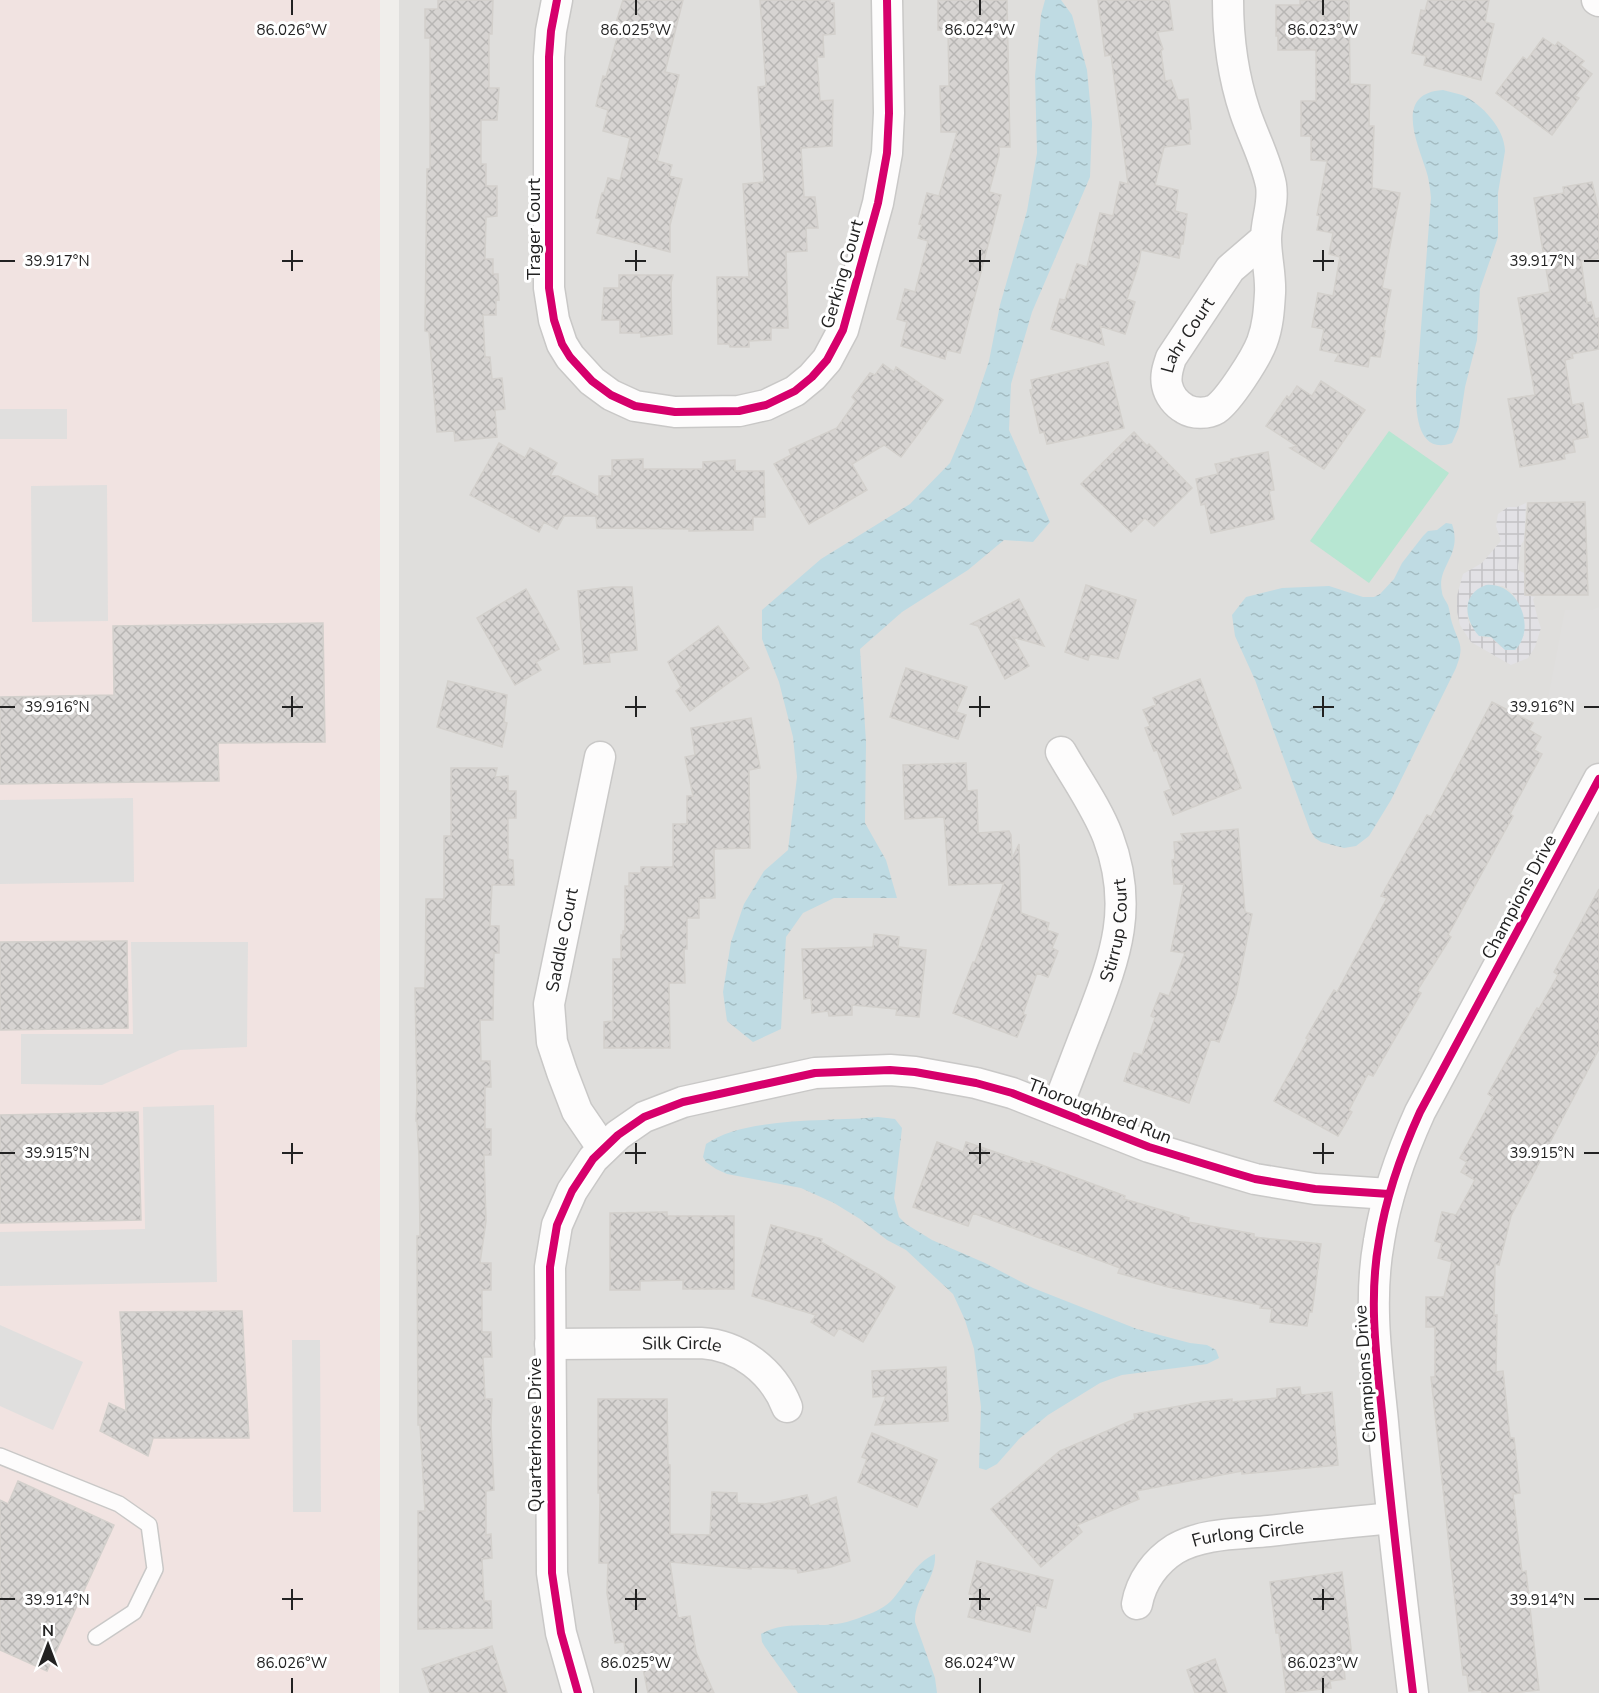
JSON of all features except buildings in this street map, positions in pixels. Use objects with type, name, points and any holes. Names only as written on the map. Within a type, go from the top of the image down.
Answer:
[{"type":"street","name":"Trager Court","points":[[557,0],[549,57],[549,288],[554,320],[562,344],[570,357],[592,381],[611,395],[635,406],[650,408]]},
{"type":"street","name":"Gerking Court","points":[[650,408],[675,412],[728,411],[766,405],[795,391],[812,377],[833,350],[846,319],[884,173],[888,133],[887,0]]},
{"type":"street","name":"Lahr Court","points":[[1228,0],[1231,52],[1239,93],[1271,186],[1272,204],[1266,238],[1271,283],[1268,321],[1262,343],[1252,362],[1224,402],[1214,410],[1201,413],[1188,411],[1170,394],[1167,372],[1172,358],[1230,268],[1266,238]]},
{"type":"street","name":"Stirrup Court","points":[[1056,1110],[1109,972],[1119,936],[1121,909],[1118,873],[1108,837],[1062,752]]},
{"type":"street","name":"Saddle Court","points":[[600,757],[549,1004],[552,1042],[562,1072],[577,1111],[603,1149]]},
{"type":"street","name":"Champions Drive","points":[[1413,1693],[1392,1518],[1374,1317],[1378,1242],[1389,1194],[1404,1148],[1420,1112],[1599,779]]},
{"type":"street","name":"Thoroughbred Run","points":[[578,1179],[618,1135],[644,1118],[683,1102],[815,1073],[865,1070],[915,1072],[976,1083],[1012,1093],[1165,1153],[1255,1179],[1316,1189],[1389,1194]]},
{"type":"street","name":"Quarterhorse Drive","points":[[578,1179],[561,1213],[549,1273],[552,1573],[561,1633],[578,1693]]},
{"type":"street","name":"Silk Circle","points":[[550,1344],[701,1343],[722,1346],[744,1356],[764,1370],[775,1384],[787,1407]]},
{"type":"street","name":"Furlong Circle","points":[[1137,1604],[1152,1570],[1174,1550],[1186,1544],[1234,1534],[1392,1518]]},
{"type":"lane","points":[[0,1456],[119,1504],[149,1525],[155,1569],[134,1612],[96,1637]]},
{"type":"shaded area","points":[[0,0],[380,0],[380,1693],[0,1693]]},
{"type":"shaded area","points":[[399,0],[1599,0],[1599,1693],[399,1693]]},
{"type":"shaded area","points":[[0,409],[67,409],[67,439],[0,439]]},
{"type":"shaded area","points":[[107,485],[108,621],[32,622],[31,486]]},
{"type":"shaded area","points":[[1526,503],[1524,540],[1521,545],[1518,570],[1524,573],[1524,595],[1535,597],[1533,599],[1541,628],[1535,647],[1528,658],[1511,665],[1471,642],[1460,625],[1457,596],[1463,574],[1482,563],[1501,541],[1496,526],[1498,514],[1508,507],[1517,507]],"holes":[[[1486,585],[1503,586],[1513,594],[1522,613],[1523,634],[1501,647],[1491,637],[1484,638],[1471,626],[1468,621],[1467,606],[1474,593]]]},
{"type":"shaded area","points":[[1599,607],[1599,709],[1588,704],[1548,699],[1565,610],[1592,610]]},
{"type":"shaded area","points":[[133,798],[134,882],[0,884],[0,800]]},
{"type":"shaded area","points":[[131,942],[248,942],[247,1047],[180,1050],[102,1085],[21,1084],[21,1034],[133,1034]]},
{"type":"shaded area","points":[[214,1105],[217,1282],[0,1286],[0,1232],[145,1229],[143,1107]]},
{"type":"shaded area","points":[[0,1325],[83,1362],[53,1430],[0,1406]]},
{"type":"shaded area","points":[[292,1340],[320,1340],[321,1512],[293,1512]]},
{"type":"green space","points":[[1389,431],[1449,473],[1369,583],[1310,541]]},
{"type":"water","points":[[1045,0],[1061,0],[1072,15],[1087,70],[1092,123],[1090,177],[1032,312],[1011,384],[1009,430],[1050,522],[1033,542],[1004,540],[968,570],[902,612],[860,649],[866,742],[865,823],[886,860],[897,898],[834,898],[803,913],[786,937],[781,1029],[753,1042],[727,1021],[723,992],[731,942],[744,904],[764,871],[788,850],[797,777],[793,737],[779,682],[762,639],[762,610],[821,559],[910,504],[950,463],[972,412],[989,361],[1000,305],[1027,211],[1037,153],[1035,76],[1041,15]]},
{"type":"water","points":[[1443,90],[1462,95],[1477,104],[1497,126],[1505,151],[1498,193],[1498,237],[1480,289],[1477,340],[1465,387],[1459,427],[1452,443],[1441,445],[1432,443],[1426,438],[1418,421],[1417,411],[1416,393],[1431,198],[1428,177],[1413,121],[1414,109],[1418,100],[1428,93]]},
{"type":"water","points":[[1446,523],[1452,524],[1454,544],[1441,583],[1461,649],[1456,668],[1391,800],[1369,836],[1356,846],[1344,848],[1321,842],[1310,830],[1255,680],[1235,636],[1232,615],[1246,597],[1282,588],[1329,586],[1363,597],[1374,597],[1394,579],[1402,563],[1423,536],[1428,531],[1437,530]]},
{"type":"water","points":[[1486,585],[1498,586],[1508,591],[1521,608],[1524,631],[1515,650],[1505,650],[1491,637],[1479,636],[1470,622],[1468,608],[1472,594]]},
{"type":"water","points":[[878,1117],[895,1119],[902,1128],[894,1198],[899,1217],[906,1224],[932,1240],[985,1263],[1033,1288],[1137,1329],[1190,1343],[1207,1345],[1216,1350],[1219,1358],[1207,1364],[1122,1375],[1100,1383],[1048,1415],[1019,1439],[997,1464],[986,1470],[979,1468],[981,1407],[974,1349],[965,1320],[953,1294],[906,1250],[887,1240],[834,1203],[801,1188],[727,1174],[706,1162],[703,1157],[706,1144],[723,1135],[743,1129],[765,1124]]},
{"type":"water","points":[[935,1554],[933,1571],[918,1605],[915,1622],[935,1678],[937,1693],[798,1693],[765,1647],[761,1634],[771,1629],[794,1625],[842,1623],[873,1612],[891,1601],[921,1563]]},
{"type":"cycle path","points":[[557,0],[549,57],[549,288],[554,320],[562,344],[570,357],[592,381],[611,395],[635,406],[675,412],[739,411],[766,405],[795,391],[827,360],[843,330],[878,203],[887,153],[889,113],[887,0]]},
{"type":"cycle path","points":[[1413,1693],[1393,1524],[1375,1332],[1374,1286],[1382,1224],[1395,1175],[1420,1112],[1599,779]]},
{"type":"cycle path","points":[[578,1693],[561,1633],[552,1573],[550,1267],[557,1225],[572,1191],[593,1159],[618,1135],[644,1117],[683,1102],[815,1073],[890,1070],[915,1072],[976,1083],[1012,1093],[1149,1147],[1255,1179],[1315,1189],[1389,1194]]}]
